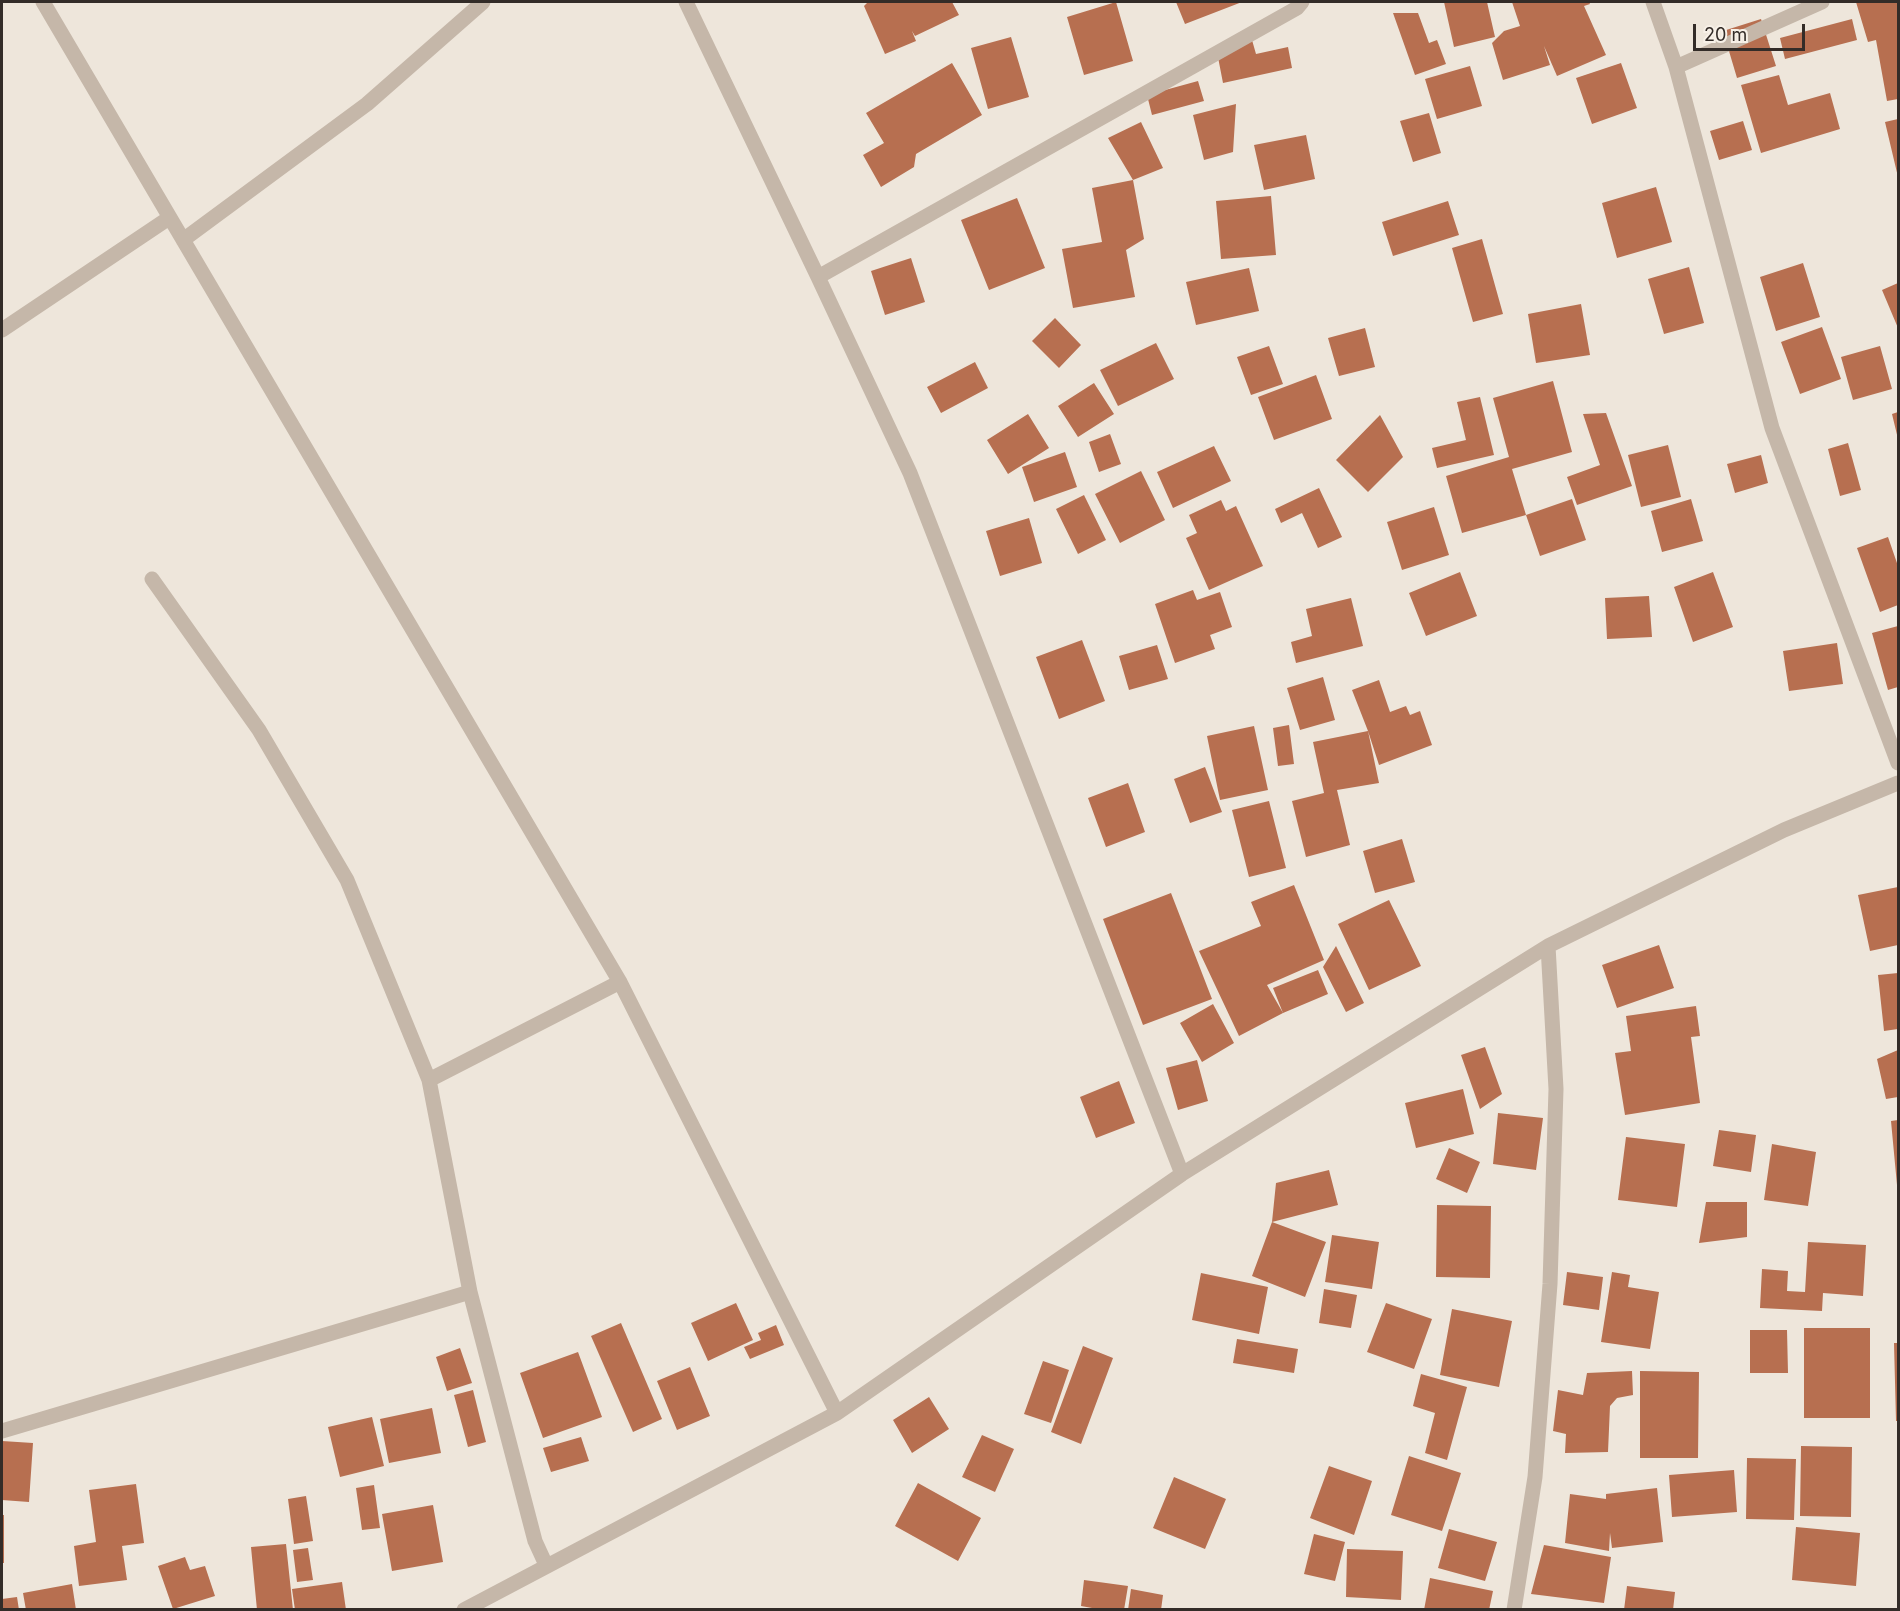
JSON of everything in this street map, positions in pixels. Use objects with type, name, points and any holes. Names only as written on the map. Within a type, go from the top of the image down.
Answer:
[{"type":"street","points":[[43,2],[620,982],[837,1413]]},
{"type":"street","points":[[183,240],[367,104],[483,2]]},
{"type":"street","points":[[686,2],[910,473],[1182,1174]]},
{"type":"street","points":[[818,277],[1297,8],[1302,2]]},
{"type":"street","points":[[1653,2],[1676,67],[1772,428],[1899,763]]},
{"type":"street","points":[[1676,67],[1822,2]]},
{"type":"street","points":[[2,330],[169,218]]},
{"type":"street","points":[[152,579],[259,730],[348,880],[429,1080],[470,1292],[536,1541],[546,1565]]},
{"type":"street","points":[[464,1610],[837,1413],[1182,1174],[1548,946],[1784,830],[1899,783]]},
{"type":"street","points":[[1515,1610],[1535,1477],[1550,1284],[1556,1089],[1548,946]]},
{"type":"street","points":[[429,1080],[620,982]]},
{"type":"street","points":[[2,1431],[470,1292]]},
{"type":"building","points":[[868,2],[952,2],[959,15],[915,36],[912,31],[916,41],[885,54],[864,6]]},
{"type":"building","points":[[1116,2],[1133,61],[1084,75],[1067,17]]},
{"type":"building","points":[[1176,2],[1242,2],[1185,24]]},
{"type":"building","points":[[1444,2],[1487,2],[1495,37],[1454,47]]},
{"type":"building","points":[[1512,2],[1589,2],[1590,4],[1584,6],[1606,55],[1557,76],[1544,46],[1550,65],[1503,80],[1492,43],[1504,31],[1520,26]]},
{"type":"building","points":[[1856,2],[1898,2],[1898,99],[1887,101],[1876,40],[1868,42]]},
{"type":"building","points":[[1393,13],[1418,13],[1429,43],[1437,40],[1446,64],[1415,75]]},
{"type":"building","points":[[1761,19],[1776,66],[1737,78],[1723,31]]},
{"type":"building","points":[[1852,19],[1857,40],[1785,59],[1780,38]]},
{"type":"building","points":[[1011,37],[1029,97],[988,109],[971,48]]},
{"type":"building","points":[[1252,40],[1256,54],[1288,47],[1292,68],[1223,83],[1216,47]]},
{"type":"building","points":[[952,63],[982,115],[916,154],[914,167],[881,187],[863,155],[884,143],[866,113]]},
{"type":"building","points":[[1621,63],[1637,108],[1592,124],[1576,78]]},
{"type":"building","points":[[1470,66],[1482,106],[1437,119],[1425,79]]},
{"type":"building","points":[[1779,75],[1788,105],[1830,93],[1840,129],[1761,153],[1741,85]]},
{"type":"building","points":[[1198,81],[1204,101],[1152,115],[1147,95]]},
{"type":"building","points":[[1236,104],[1233,152],[1204,160],[1193,115]]},
{"type":"building","points":[[1429,113],[1441,153],[1413,162],[1400,121]]},
{"type":"building","points":[[1898,119],[1898,177],[1885,122]]},
{"type":"building","points":[[1743,121],[1752,150],[1719,160],[1710,131]]},
{"type":"building","points":[[1141,122],[1163,168],[1133,180],[1108,138]]},
{"type":"building","points":[[1306,135],[1315,179],[1264,190],[1254,145]]},
{"type":"building","points":[[1133,180],[1144,239],[1126,250],[1135,297],[1073,308],[1062,249],[1102,242],[1092,188]]},
{"type":"building","points":[[1656,187],[1672,242],[1617,258],[1602,203]]},
{"type":"building","points":[[1271,196],[1276,255],[1221,259],[1216,201]]},
{"type":"building","points":[[1017,198],[1045,268],[989,290],[961,220]]},
{"type":"building","points":[[1448,201],[1459,235],[1393,256],[1382,222]]},
{"type":"building","points":[[1482,239],[1503,314],[1473,322],[1452,248]]},
{"type":"building","points":[[911,258],[925,302],[885,315],[871,271]]},
{"type":"building","points":[[1803,263],[1820,317],[1776,331],[1760,277]]},
{"type":"building","points":[[1689,267],[1704,323],[1664,334],[1648,279]]},
{"type":"building","points":[[1249,268],[1259,311],[1196,325],[1186,282]]},
{"type":"building","points":[[1898,283],[1898,328],[1882,290]]},
{"type":"building","points":[[1581,304],[1590,355],[1536,363],[1528,314]]},
{"type":"building","points":[[1055,318],[1081,345],[1059,368],[1032,341]]},
{"type":"building","points":[[1822,327],[1841,379],[1800,394],[1781,342]]},
{"type":"building","points":[[1365,328],[1375,367],[1339,376],[1328,338]]},
{"type":"building","points":[[1156,343],[1174,379],[1118,406],[1100,370]]},
{"type":"building","points":[[1269,346],[1283,384],[1251,395],[1237,357]]},
{"type":"building","points":[[1880,346],[1892,389],[1853,400],[1841,357]]},
{"type":"building","points":[[975,362],[988,388],[941,413],[927,387]]},
{"type":"building","points":[[1316,375],[1332,419],[1274,440],[1258,397]]},
{"type":"building","points":[[1553,381],[1572,452],[1512,469],[1526,515],[1462,533],[1446,476],[1509,457],[1493,398]]},
{"type":"building","points":[[1094,383],[1114,414],[1078,437],[1058,406]]},
{"type":"building","points":[[1480,397],[1494,455],[1437,468],[1432,448],[1466,440],[1457,402]]},
{"type":"building","points":[[1898,412],[1898,439],[1892,414]]},
{"type":"building","points":[[1606,413],[1632,486],[1577,505],[1567,477],[1600,465],[1583,414]]},
{"type":"building","points":[[1028,414],[1049,448],[1008,474],[987,440]]},
{"type":"building","points":[[1380,415],[1403,457],[1368,492],[1336,460]]},
{"type":"building","points":[[1110,434],[1121,464],[1099,472],[1089,442]]},
{"type":"building","points":[[1848,443],[1861,490],[1840,496],[1828,449]]},
{"type":"building","points":[[1668,445],[1681,497],[1641,507],[1628,455]]},
{"type":"building","points":[[1214,446],[1231,481],[1173,508],[1157,472]]},
{"type":"building","points":[[1065,452],[1077,487],[1034,502],[1022,467]]},
{"type":"building","points":[[1761,455],[1768,483],[1735,493],[1727,464]]},
{"type":"building","points":[[1141,471],[1165,520],[1120,543],[1095,494]]},
{"type":"building","points":[[1319,488],[1342,537],[1318,548],[1302,513],[1281,523],[1275,509]]},
{"type":"building","points":[[1084,495],[1106,540],[1078,554],[1056,509]]},
{"type":"building","points":[[1572,499],[1586,540],[1540,556],[1526,515]]},
{"type":"building","points":[[1691,499],[1703,541],[1662,552],[1651,511]]},
{"type":"building","points":[[1221,500],[1226,511],[1236,506],[1263,566],[1209,590],[1186,538],[1197,533],[1189,515]]},
{"type":"building","points":[[1434,507],[1449,555],[1402,570],[1387,522]]},
{"type":"building","points":[[1029,518],[1042,563],[1000,576],[986,531]]},
{"type":"building","points":[[1888,537],[1898,566],[1898,605],[1880,612],[1857,548]]},
{"type":"building","points":[[1460,572],[1477,616],[1426,636],[1409,593]]},
{"type":"building","points":[[1713,572],[1733,627],[1693,642],[1674,587]]},
{"type":"building","points":[[1193,590],[1197,600],[1220,592],[1232,627],[1210,635],[1215,649],[1175,663],[1155,604]]},
{"type":"building","points":[[1649,596],[1652,637],[1607,639],[1605,598]]},
{"type":"building","points":[[1351,598],[1363,646],[1296,663],[1291,642],[1312,636],[1306,609]]},
{"type":"building","points":[[1898,626],[1898,687],[1888,690],[1872,633]]},
{"type":"building","points":[[1082,640],[1105,701],[1059,719],[1036,657]]},
{"type":"building","points":[[1837,643],[1843,684],[1789,691],[1783,651]]},
{"type":"building","points":[[1157,645],[1168,679],[1129,690],[1119,656]]},
{"type":"building","points":[[1323,677],[1335,720],[1300,730],[1287,688]]},
{"type":"building","points":[[1379,680],[1390,712],[1406,706],[1410,715],[1420,711],[1432,745],[1379,765],[1352,690]]},
{"type":"building","points":[[1289,725],[1294,764],[1278,766],[1273,728]]},
{"type":"building","points":[[1254,726],[1268,790],[1220,800],[1207,736]]},
{"type":"building","points":[[1368,731],[1379,783],[1337,790],[1350,845],[1306,857],[1292,801],[1324,793],[1313,742]]},
{"type":"building","points":[[1205,767],[1222,812],[1190,823],[1174,779]]},
{"type":"building","points":[[1128,783],[1145,832],[1106,847],[1088,798]]},
{"type":"building","points":[[1269,801],[1286,868],[1249,877],[1232,810]]},
{"type":"building","points":[[1402,839],[1415,882],[1375,893],[1363,851]]},
{"type":"building","points":[[1294,885],[1324,960],[1267,985],[1283,1013],[1239,1036],[1199,951],[1261,926],[1251,902]]},
{"type":"building","points":[[1898,887],[1898,945],[1870,951],[1858,895]]},
{"type":"building","points":[[1171,893],[1212,999],[1143,1025],[1103,919]]},
{"type":"building","points":[[1389,900],[1421,966],[1369,990],[1338,924]]},
{"type":"building","points":[[1659,945],[1674,988],[1617,1008],[1602,965]]},
{"type":"building","points":[[1336,946],[1364,1003],[1346,1012],[1323,967]]},
{"type":"building","points":[[1318,970],[1328,994],[1283,1013],[1273,988]]},
{"type":"building","points":[[1898,973],[1898,1029],[1884,1031],[1878,975]]},
{"type":"building","points":[[1213,1004],[1234,1043],[1202,1062],[1180,1023]]},
{"type":"building","points":[[1696,1006],[1700,1036],[1691,1037],[1700,1103],[1625,1115],[1615,1053],[1631,1051],[1626,1016]]},
{"type":"building","points":[[1485,1047],[1502,1094],[1480,1109],[1461,1055]]},
{"type":"building","points":[[1898,1050],[1898,1097],[1886,1099],[1877,1059]]},
{"type":"building","points":[[1197,1060],[1208,1101],[1178,1110],[1166,1068]]},
{"type":"building","points":[[1119,1081],[1135,1123],[1096,1138],[1080,1097]]},
{"type":"building","points":[[1463,1089],[1474,1134],[1416,1148],[1405,1103]]},
{"type":"building","points":[[1498,1113],[1543,1118],[1536,1170],[1493,1164]]},
{"type":"building","points":[[1898,1120],[1898,1185],[1897,1185],[1891,1121]]},
{"type":"building","points":[[1719,1130],[1756,1135],[1751,1172],[1713,1166]]},
{"type":"building","points":[[1626,1137],[1685,1144],[1677,1207],[1618,1200]]},
{"type":"building","points":[[1772,1144],[1816,1152],[1808,1206],[1764,1200]]},
{"type":"building","points":[[1449,1148],[1480,1162],[1467,1193],[1436,1179]]},
{"type":"building","points":[[1329,1170],[1338,1205],[1272,1222],[1276,1183]]},
{"type":"building","points":[[1706,1202],[1747,1202],[1747,1237],[1699,1243]]},
{"type":"building","points":[[1437,1205],[1491,1206],[1490,1278],[1436,1277]]},
{"type":"building","points":[[1272,1222],[1326,1242],[1305,1297],[1252,1276]]},
{"type":"building","points":[[1332,1235],[1379,1242],[1372,1289],[1325,1282]]},
{"type":"building","points":[[1808,1242],[1866,1245],[1863,1296],[1823,1293],[1822,1311],[1760,1308],[1762,1269],[1788,1271],[1787,1291],[1805,1292]]},
{"type":"building","points":[[1567,1272],[1603,1277],[1599,1310],[1563,1305]]},
{"type":"building","points":[[1612,1272],[1630,1275],[1628,1287],[1659,1292],[1650,1349],[1601,1342]]},
{"type":"building","points":[[1201,1273],[1268,1287],[1259,1334],[1192,1320]]},
{"type":"building","points":[[1324,1289],[1357,1295],[1351,1328],[1319,1323]]},
{"type":"building","points":[[736,1303],[753,1340],[708,1361],[691,1323]]},
{"type":"building","points":[[1386,1303],[1432,1319],[1414,1369],[1367,1352]]},
{"type":"building","points":[[1452,1309],[1512,1321],[1499,1387],[1440,1375]]},
{"type":"building","points":[[621,1323],[662,1419],[633,1432],[591,1336]]},
{"type":"building","points":[[776,1325],[784,1345],[750,1359],[744,1347],[761,1340],[758,1333]]},
{"type":"building","points":[[1804,1328],[1870,1328],[1870,1418],[1804,1418]]},
{"type":"building","points":[[1750,1330],[1787,1330],[1788,1373],[1750,1373]]},
{"type":"building","points":[[1237,1339],[1298,1349],[1294,1373],[1233,1363]]},
{"type":"building","points":[[1894,1343],[1898,1343],[1898,1421],[1896,1421]]},
{"type":"building","points":[[1083,1346],[1113,1358],[1081,1444],[1051,1432]]},
{"type":"building","points":[[460,1348],[472,1383],[447,1391],[436,1357]]},
{"type":"building","points":[[578,1352],[602,1417],[543,1438],[520,1373]]},
{"type":"building","points":[[1043,1361],[1069,1370],[1051,1423],[1024,1414]]},
{"type":"building","points":[[690,1367],[710,1416],[677,1430],[657,1381]]},
{"type":"building","points":[[1632,1371],[1633,1395],[1617,1398],[1610,1406],[1608,1452],[1565,1453],[1566,1434],[1553,1431],[1558,1390],[1583,1395],[1587,1373]]},
{"type":"building","points":[[1640,1371],[1699,1372],[1698,1458],[1640,1458]]},
{"type":"building","points":[[1421,1374],[1467,1387],[1447,1460],[1425,1453],[1435,1413],[1413,1406]]},
{"type":"building","points":[[473,1390],[486,1442],[468,1447],[454,1395]]},
{"type":"building","points":[[929,1397],[949,1429],[912,1453],[893,1420]]},
{"type":"building","points":[[432,1408],[441,1453],[389,1463],[380,1419]]},
{"type":"building","points":[[372,1417],[384,1466],[340,1477],[328,1427]]},
{"type":"building","points":[[982,1435],[1014,1449],[995,1492],[962,1477]]},
{"type":"building","points":[[581,1437],[589,1461],[551,1472],[543,1448]]},
{"type":"building","points":[[2,1441],[33,1443],[29,1502],[2,1500]]},
{"type":"building","points":[[1801,1446],[1852,1447],[1851,1517],[1800,1516]]},
{"type":"building","points":[[1409,1456],[1461,1473],[1442,1531],[1391,1515]]},
{"type":"building","points":[[1747,1458],[1796,1459],[1794,1520],[1746,1519]]},
{"type":"building","points":[[1329,1466],[1372,1481],[1354,1535],[1310,1518]]},
{"type":"building","points":[[1734,1470],[1737,1512],[1672,1517],[1669,1475]]},
{"type":"building","points":[[1174,1477],[1226,1499],[1205,1549],[1153,1528]]},
{"type":"building","points":[[918,1483],[981,1518],[958,1561],[895,1526]]},
{"type":"building","points":[[136,1484],[144,1543],[122,1546],[127,1580],[79,1586],[74,1546],[96,1542],[89,1490]]},
{"type":"building","points":[[374,1485],[380,1528],[362,1530],[356,1488]]},
{"type":"building","points":[[1657,1488],[1663,1542],[1612,1548],[1610,1533],[1609,1551],[1565,1543],[1570,1494],[1606,1499],[1606,1494]]},
{"type":"building","points":[[306,1496],[313,1541],[294,1544],[288,1499]]},
{"type":"building","points":[[433,1505],[443,1562],[392,1571],[382,1514]]},
{"type":"building","points":[[2,1515],[4,1515],[4,1563],[2,1563]]},
{"type":"building","points":[[1796,1527],[1860,1533],[1856,1586],[1792,1580]]},
{"type":"building","points":[[1449,1529],[1497,1542],[1485,1581],[1438,1568]]},
{"type":"building","points":[[1314,1534],[1345,1542],[1335,1581],[1304,1574]]},
{"type":"building","points":[[286,1544],[293,1610],[257,1610],[251,1547]]},
{"type":"building","points":[[1544,1545],[1611,1557],[1604,1603],[1531,1594]]},
{"type":"building","points":[[308,1548],[313,1580],[297,1582],[293,1550]]},
{"type":"building","points":[[1347,1549],[1403,1551],[1401,1600],[1346,1597]]},
{"type":"building","points":[[185,1557],[190,1570],[205,1566],[215,1596],[173,1609],[158,1566]]},
{"type":"building","points":[[1430,1578],[1493,1591],[1489,1610],[1424,1610]]},
{"type":"building","points":[[1084,1580],[1128,1586],[1124,1610],[1103,1610],[1081,1606]]},
{"type":"building","points":[[342,1582],[346,1610],[295,1610],[292,1589]]},
{"type":"building","points":[[72,1584],[76,1610],[26,1610],[23,1593]]},
{"type":"building","points":[[1627,1586],[1675,1592],[1673,1610],[1624,1610]]},
{"type":"building","points":[[1131,1589],[1163,1595],[1161,1610],[1128,1610]]},
{"type":"building","points":[[17,1597],[19,1610],[2,1610],[2,1599]]}]
